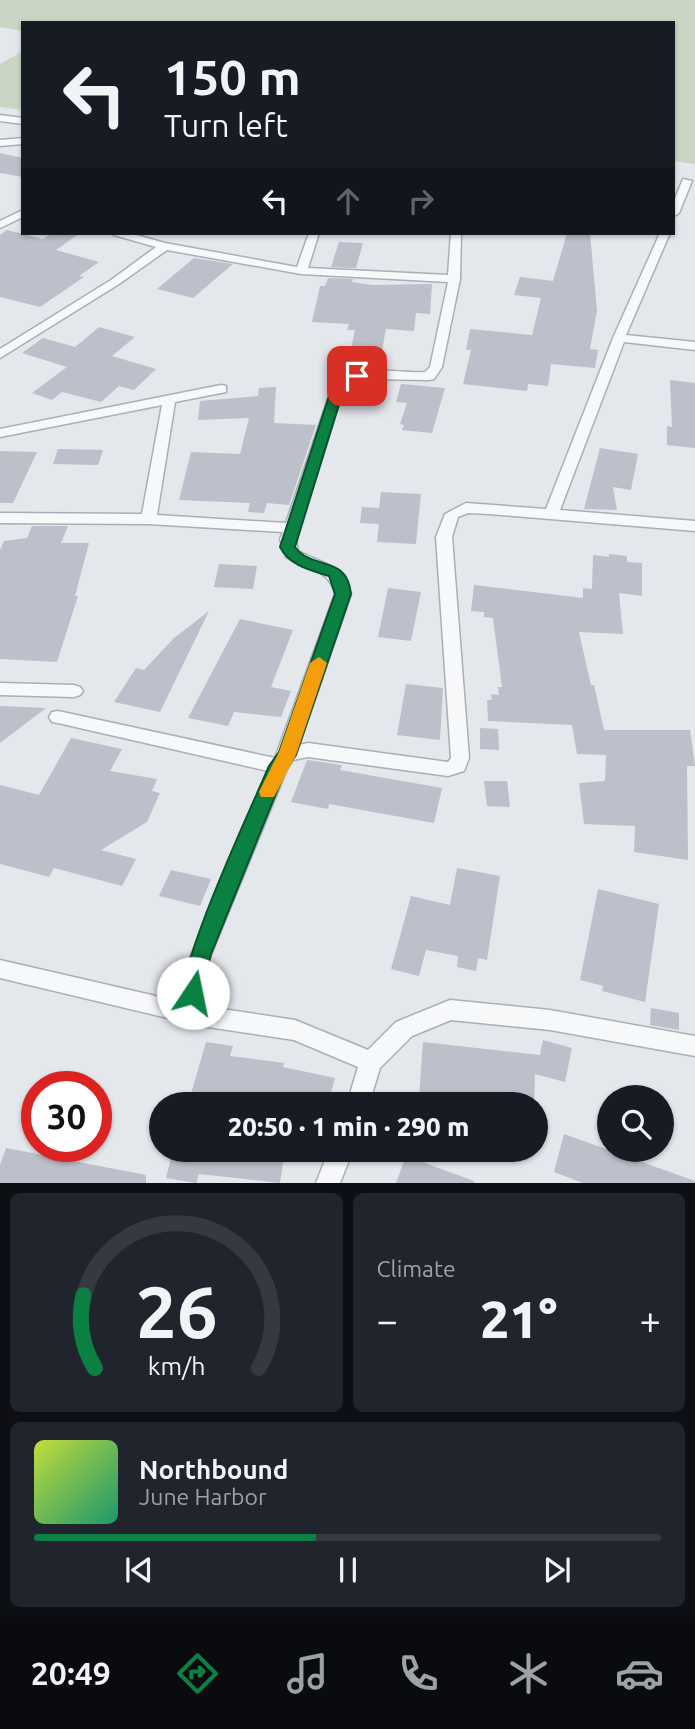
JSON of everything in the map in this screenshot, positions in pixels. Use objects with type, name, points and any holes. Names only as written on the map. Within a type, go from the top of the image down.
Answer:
[{"type":"street","points":[[0,118],[21,121]]},
{"type":"street","points":[[0,144],[21,141]]},
{"type":"street","points":[[675,210],[687,181]]},
{"type":"street","points":[[0,225],[21,214]]},
{"type":"street","points":[[125,235],[165,246],[301,271],[454,279]]},
{"type":"street","points":[[301,271],[313,235]]},
{"type":"street","points":[[201,1016],[193,993],[196,967],[283,760],[343,594],[342,583],[335,572],[291,554],[287,547],[338,387],[345,379],[357,376],[429,376],[436,367],[454,279],[456,235]]},
{"type":"street","points":[[551,516],[619,338],[664,235]]},
{"type":"street","points":[[0,354],[115,282],[165,246]]},
{"type":"street","points":[[619,338],[695,346]]},
{"type":"street","points":[[0,433],[221,389]]},
{"type":"street","points":[[149,519],[169,400]]},
{"type":"street","points":[[58,717],[283,760],[320,751],[449,769],[458,766],[460,758],[446,526],[452,514],[466,508],[695,526]]},
{"type":"street","points":[[0,518],[149,519],[292,528]]},
{"type":"street","points":[[0,689],[74,691]]},
{"type":"street","points":[[0,969],[201,1016],[295,1030],[371,1062]]},
{"type":"street","points":[[362,1092],[371,1062],[404,1029],[450,1010],[550,1020],[695,1046]]},
{"type":"street","points":[[328,1183],[336,1162]]},
{"type":"green space","points":[[0,0],[695,0],[695,164],[675,161],[675,21],[21,21],[21,31],[0,27]]},
{"type":"green space","points":[[21,52],[21,110],[0,107],[0,64]]},
{"type":"building","points":[[0,153],[21,158],[21,177],[0,173]]},
{"type":"building","points":[[7,230],[43,239],[49,235],[77,235],[56,250],[99,262],[79,276],[84,277],[40,307],[0,297],[0,235]]},
{"type":"building","points":[[566,235],[590,235],[597,311],[590,349],[598,350],[595,368],[551,364],[548,386],[528,384],[527,391],[463,384],[471,350],[466,350],[470,329],[532,335],[541,298],[514,295],[520,277],[553,281]]},
{"type":"building","points":[[339,242],[363,243],[356,268],[331,267]]},
{"type":"building","points":[[194,258],[233,264],[193,298],[157,289]]},
{"type":"building","points":[[328,278],[353,279],[352,282],[372,285],[432,284],[430,314],[416,313],[414,331],[386,329],[381,356],[350,354],[355,330],[347,330],[349,324],[312,322],[320,286],[325,286]]},
{"type":"building","points":[[99,327],[135,337],[112,356],[156,369],[134,390],[119,386],[101,402],[62,392],[52,400],[32,393],[67,367],[22,353],[43,338],[75,347]]},
{"type":"building","points":[[670,380],[695,383],[695,448],[667,445],[667,426],[672,427]]},
{"type":"building","points":[[401,384],[445,388],[432,433],[402,430],[404,425],[400,424],[407,403],[396,402]]},
{"type":"building","points":[[276,387],[274,423],[316,425],[289,505],[267,503],[264,513],[248,512],[250,503],[179,500],[191,452],[240,454],[249,418],[198,420],[200,401],[258,396],[259,388]]},
{"type":"building","points":[[600,448],[638,454],[631,490],[613,487],[617,510],[584,509]]},
{"type":"building","points":[[58,449],[103,450],[98,465],[53,464]]},
{"type":"building","points":[[0,451],[37,452],[13,503],[0,503]]},
{"type":"building","points":[[381,492],[421,494],[416,544],[377,542],[379,524],[360,523],[362,507],[379,508]]},
{"type":"building","points":[[32,526],[68,526],[61,543],[89,543],[75,596],[78,596],[57,662],[0,659],[0,550],[4,541],[27,538]]},
{"type":"building","points":[[609,554],[627,556],[627,562],[642,563],[642,596],[619,593],[623,634],[579,632],[591,685],[594,685],[604,730],[690,730],[695,766],[687,766],[688,860],[634,852],[635,826],[584,824],[579,783],[605,781],[606,755],[577,754],[572,725],[488,721],[487,700],[492,700],[491,694],[499,695],[498,687],[502,687],[493,618],[484,617],[484,612],[471,611],[474,585],[583,598],[583,588],[592,589],[593,555],[609,557]]},
{"type":"building","points":[[219,564],[257,566],[253,589],[214,587]]},
{"type":"building","points":[[388,588],[421,592],[411,641],[378,637]]},
{"type":"building","points":[[209,611],[160,712],[114,702],[136,668],[144,670],[174,638]]},
{"type":"building","points":[[240,619],[293,630],[271,687],[291,691],[281,717],[234,712],[228,726],[188,718]]},
{"type":"building","points":[[406,684],[443,688],[440,740],[397,735]]},
{"type":"building","points":[[0,706],[46,708],[0,743]]},
{"type":"building","points":[[480,728],[498,729],[499,750],[480,749]]},
{"type":"building","points":[[71,738],[122,749],[110,771],[157,779],[152,791],[160,793],[147,822],[101,850],[136,859],[122,886],[54,868],[49,877],[0,864],[0,785],[39,795]]},
{"type":"building","points":[[307,760],[342,765],[340,770],[442,788],[434,823],[329,804],[328,809],[291,802]]},
{"type":"building","points":[[484,781],[507,781],[510,807],[487,806]]},
{"type":"building","points":[[457,868],[500,876],[487,960],[478,958],[476,971],[457,967],[458,956],[426,950],[419,976],[391,969],[411,896],[450,905]]},
{"type":"building","points":[[171,870],[211,879],[200,906],[159,896]]},
{"type":"building","points":[[598,889],[659,904],[645,1002],[602,991],[603,986],[580,980]]},
{"type":"building","points":[[651,1008],[679,1013],[679,1030],[650,1025]]},
{"type":"building","points":[[543,1040],[572,1048],[565,1082],[535,1074],[534,1092],[419,1092],[423,1042],[540,1055]]},
{"type":"building","points":[[206,1042],[233,1046],[230,1056],[284,1063],[283,1067],[335,1078],[331,1092],[191,1092]]},
{"type":"building","points":[[564,1134],[597,1146],[597,1162],[642,1162],[695,1183],[583,1183],[554,1172]]},
{"type":"building","points":[[6,1148],[21,1151],[21,1162],[79,1162],[146,1175],[146,1183],[0,1183],[0,1165]]},
{"type":"building","points":[[170,1162],[283,1162],[280,1183],[199,1174],[196,1183],[166,1178]]},
{"type":"building","points":[[404,1162],[422,1162],[474,1181],[474,1183],[396,1183]]},
{"type":"slow traffic","points":[[268,792],[287,755],[319,663]]},
{"type":"route","points":[[193,993],[196,967],[279,766],[287,755],[343,594],[342,583],[335,572],[303,562],[291,554],[287,547],[338,387],[345,379],[357,376]]}]
